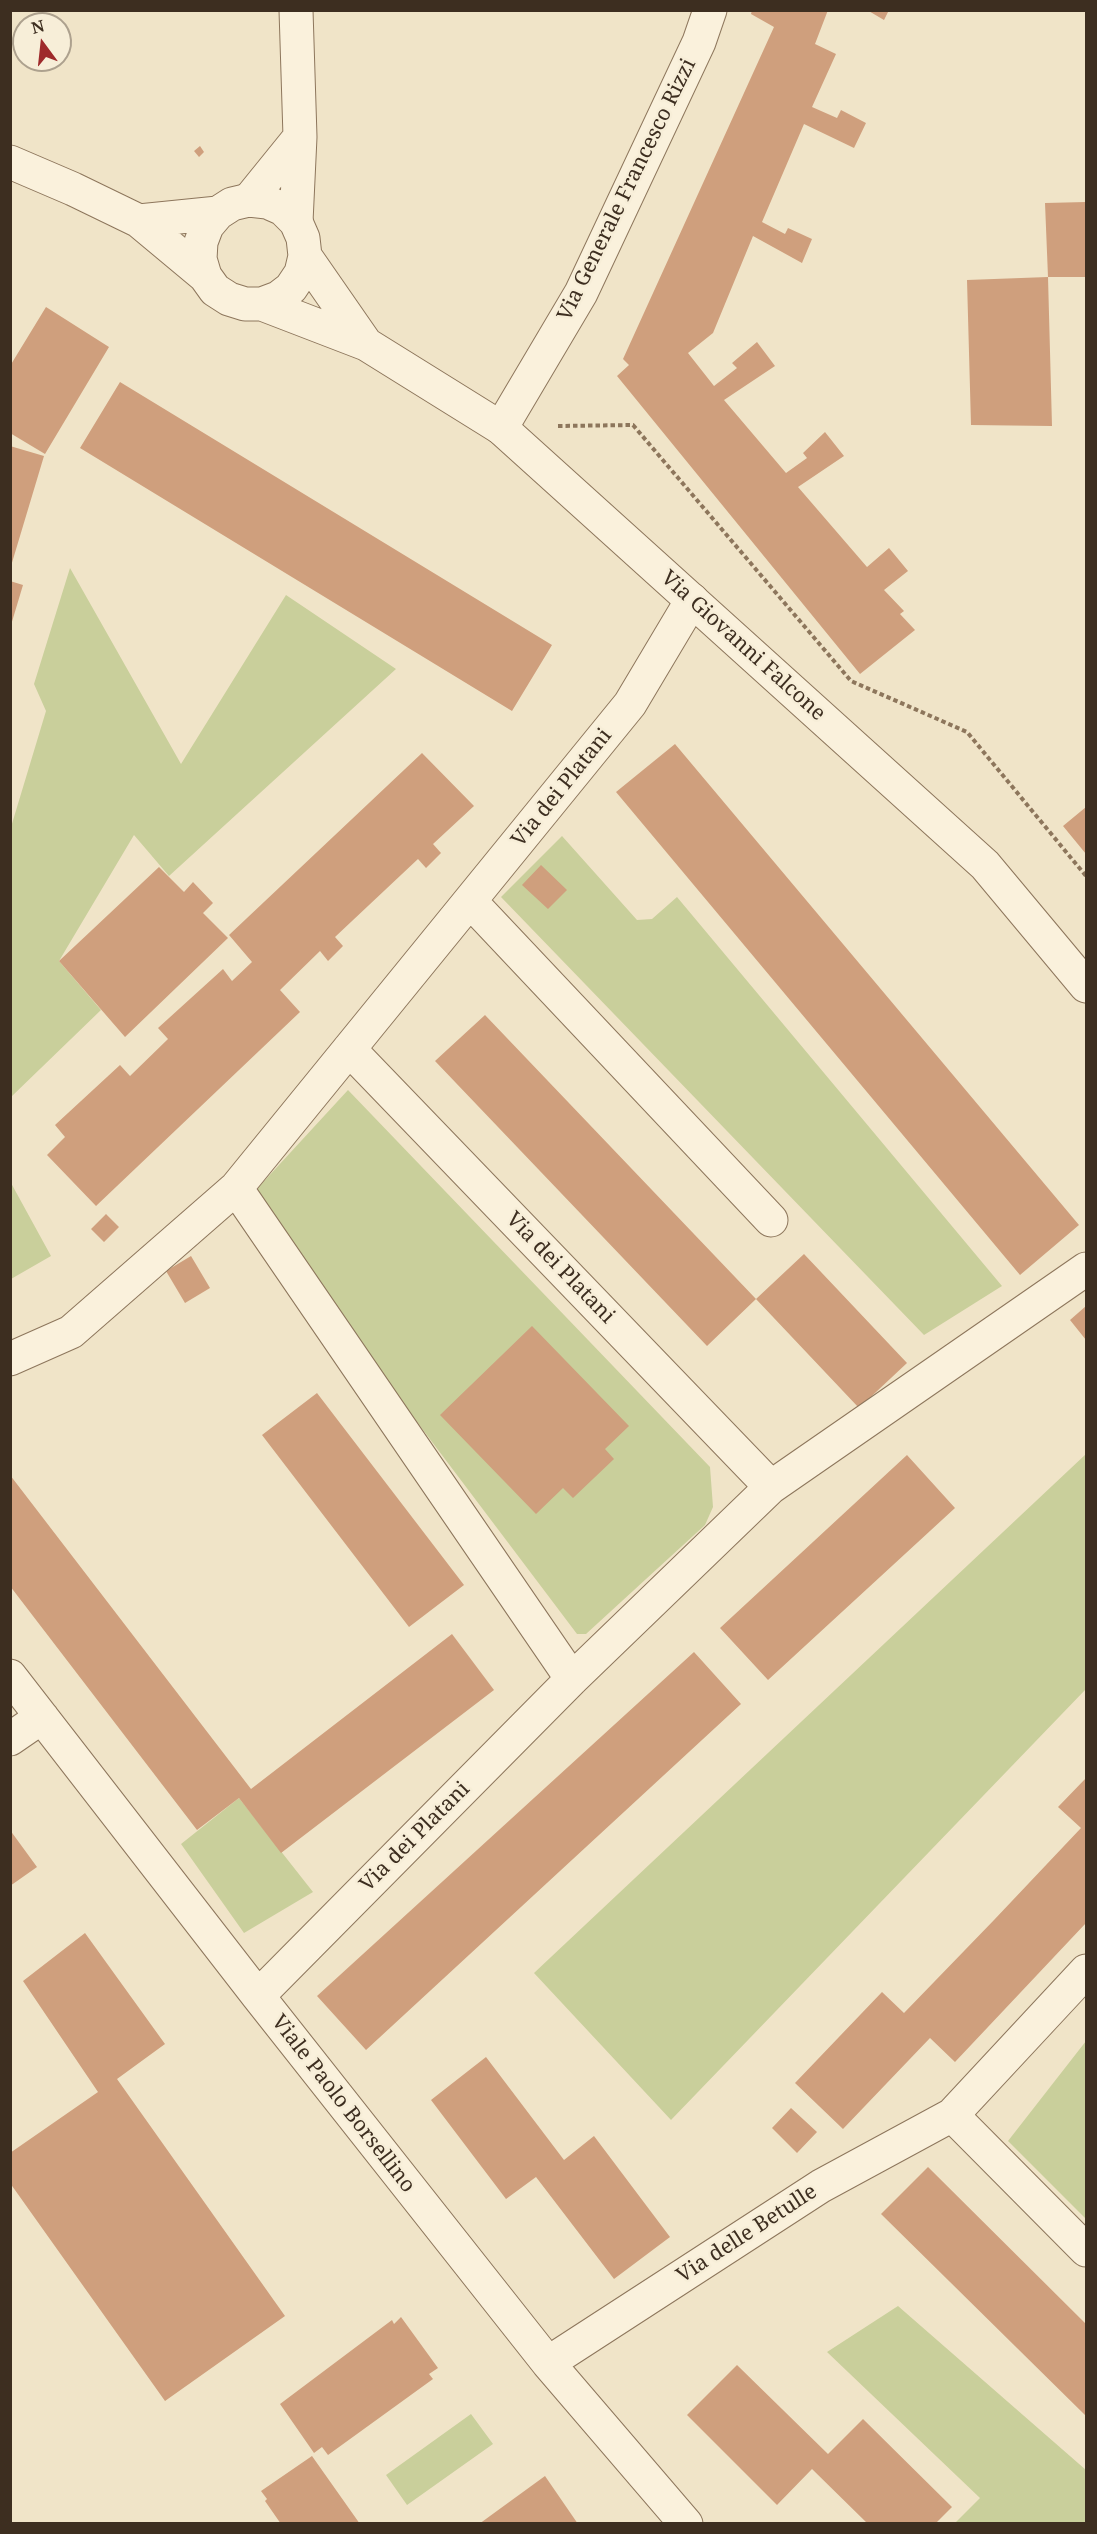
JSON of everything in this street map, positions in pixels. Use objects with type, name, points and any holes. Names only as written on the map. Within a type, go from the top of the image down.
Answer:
[{"type":"street","name":"Via Giovanni Falcone","points":[[296,10],[300,137],[296,222],[303,238],[305,256],[366,344]]},
{"type":"street","name":"Via Generale Francesco Rizzi","points":[[501,428],[581,293],[699,42],[710,10]]},
{"type":"street","points":[[249,200],[300,137]]},
{"type":"street","name":"Via Giovanni Falcone","points":[[10,162],[139,221],[205,276],[215,290],[229,299],[245,304],[262,304],[366,344],[501,428],[986,865],[1086,986]]},
{"type":"street","name":"Via Giovanni Falcone","points":[[10,187],[73,189]]},
{"type":"street","points":[[205,276],[200,259],[201,242],[207,226],[218,213],[232,204],[249,200],[267,202],[283,209],[296,222]]},
{"type":"street","points":[[139,221],[218,213]]},
{"type":"street","points":[[262,304],[278,298],[291,288],[301,273],[305,256]]},
{"type":"street","name":"Via dei Platani","points":[[10,1359],[71,1332],[236,1188],[630,704],[692,600]]},
{"type":"street","points":[[470,901],[771,1220]]},
{"type":"street","name":"Via dei Platani","points":[[349,1049],[771,1487]]},
{"type":"street","points":[[236,1188],[572,1679]]},
{"type":"street","name":"Via dei Platani","points":[[258,1996],[572,1679],[771,1487],[1086,1269]]},
{"type":"street","name":"Viale Paolo Borsellino","points":[[10,1676],[258,1996],[548,2363],[686,2523]]},
{"type":"street","points":[[10,1739],[42,1717]]},
{"type":"street","name":"Via delle Betulle","points":[[548,2363],[821,2186],[952,2115],[1086,1971]]},
{"type":"street","points":[[952,2115],[1086,2250]]},
{"type":"path","points":[[501,428],[633,425],[851,681],[968,732],[1086,876]]},
{"type":"green space","points":[[70,568],[181,764],[286,595],[396,669],[169,876],[134,835],[59,961],[101,1010],[11,1097],[11,827],[46,711],[34,684]]},
{"type":"green space","points":[[562,836],[637,920],[652,919],[677,897],[1002,1286],[924,1335],[501,897]]},
{"type":"green space","points":[[348,1090],[710,1467],[713,1507],[705,1525],[586,1634],[577,1634],[257,1210],[255,1191]]},
{"type":"green space","points":[[11,1183],[51,1256],[10,1279]]},
{"type":"green space","points":[[1086,1454],[1086,1689],[671,2120],[534,1973]]},
{"type":"green space","points":[[239,1798],[313,1892],[244,1933],[181,1844]]},
{"type":"green space","points":[[1086,2041],[1086,2219],[1008,2141]]},
{"type":"green space","points":[[898,2306],[1086,2470],[1086,2523],[955,2523],[980,2498],[827,2352]]},
{"type":"green space","points":[[471,2414],[493,2444],[407,2505],[386,2475]]},
{"type":"building","points":[[752,10],[828,10],[815,44],[836,54],[812,107],[837,118],[841,110],[866,123],[854,148],[804,124],[762,222],[785,234],[788,228],[812,239],[802,263],[753,236],[713,333],[688,353],[714,386],[737,368],[732,363],[757,342],[775,366],[724,400],[786,473],[807,458],[803,453],[825,432],[844,456],[798,487],[867,567],[889,548],[908,571],[884,590],[904,611],[900,614],[915,630],[860,674],[617,376],[629,365],[623,359],[774,27],[751,14]]},
{"type":"building","points":[[867,10],[889,10],[884,20]]},
{"type":"building","points":[[200,146],[204,152],[199,157],[194,151]]},
{"type":"building","points":[[1086,202],[1086,277],[1048,277],[1045,203]]},
{"type":"building","points":[[1048,277],[1052,426],[971,425],[967,280]]},
{"type":"building","points":[[46,307],[109,347],[45,454],[10,433],[10,366]]},
{"type":"building","points":[[120,382],[552,645],[512,711],[80,448]]},
{"type":"building","points":[[10,446],[44,456],[11,566],[10,566]]},
{"type":"building","points":[[10,581],[23,585],[11,625],[10,625]]},
{"type":"building","points":[[675,744],[1079,1225],[1020,1275],[616,792]]},
{"type":"building","points":[[422,753],[474,806],[433,844],[441,853],[426,868],[418,859],[335,937],[343,946],[328,961],[320,951],[280,990],[300,1012],[96,1206],[47,1155],[65,1137],[55,1125],[120,1065],[130,1076],[168,1039],[158,1028],[223,969],[232,981],[252,962],[229,935]]},
{"type":"building","points":[[1086,807],[1086,854],[1063,826]]},
{"type":"building","points":[[541,865],[567,890],[548,909],[522,885]]},
{"type":"building","points":[[159,867],[184,892],[193,882],[213,903],[203,913],[228,938],[125,1037],[59,961]]},
{"type":"building","points":[[485,1015],[756,1299],[707,1346],[435,1061]]},
{"type":"building","points":[[106,1214],[119,1227],[104,1242],[91,1229]]},
{"type":"building","points":[[804,1254],[907,1363],[859,1408],[756,1299]]},
{"type":"building","points":[[191,1256],[210,1288],[185,1303],[166,1271]]},
{"type":"building","points":[[1086,1306],[1086,1340],[1070,1320]]},
{"type":"building","points":[[532,1326],[629,1426],[605,1449],[614,1459],[573,1498],[563,1488],[536,1514],[440,1415]]},
{"type":"building","points":[[317,1393],[464,1585],[409,1627],[262,1435]]},
{"type":"building","points":[[907,1455],[955,1508],[768,1680],[720,1628]]},
{"type":"building","points":[[10,1475],[251,1789],[452,1634],[494,1690],[281,1853],[239,1798],[197,1830],[10,1586]]},
{"type":"building","points":[[694,1652],[741,1704],[366,2050],[317,1996]]},
{"type":"building","points":[[1086,1778],[1086,1923],[955,2062],[930,2038],[843,2129],[795,2083],[882,1992],[904,2013],[994,1920],[1081,1828],[1058,1807]]},
{"type":"building","points":[[10,1830],[37,1867],[10,1886]]},
{"type":"building","points":[[85,1933],[165,2044],[117,2079],[285,2316],[165,2401],[10,2183],[10,2153],[98,2092],[23,1981]]},
{"type":"building","points":[[486,2057],[564,2160],[594,2136],[670,2237],[614,2279],[536,2177],[506,2199],[431,2100]]},
{"type":"building","points":[[791,2108],[817,2132],[797,2153],[772,2128]]},
{"type":"building","points":[[928,2167],[1086,2324],[1086,2416],[881,2214]]},
{"type":"building","points":[[401,2317],[438,2368],[429,2374],[433,2379],[328,2455],[322,2447],[314,2453],[280,2404],[392,2320],[394,2324]]},
{"type":"building","points":[[737,2365],[828,2454],[863,2419],[952,2507],[935,2524],[868,2524],[812,2469],[777,2505],[687,2415]]},
{"type":"building","points":[[312,2456],[360,2524],[281,2524],[261,2491]]},
{"type":"building","points":[[545,2476],[578,2524],[479,2524]]}]
